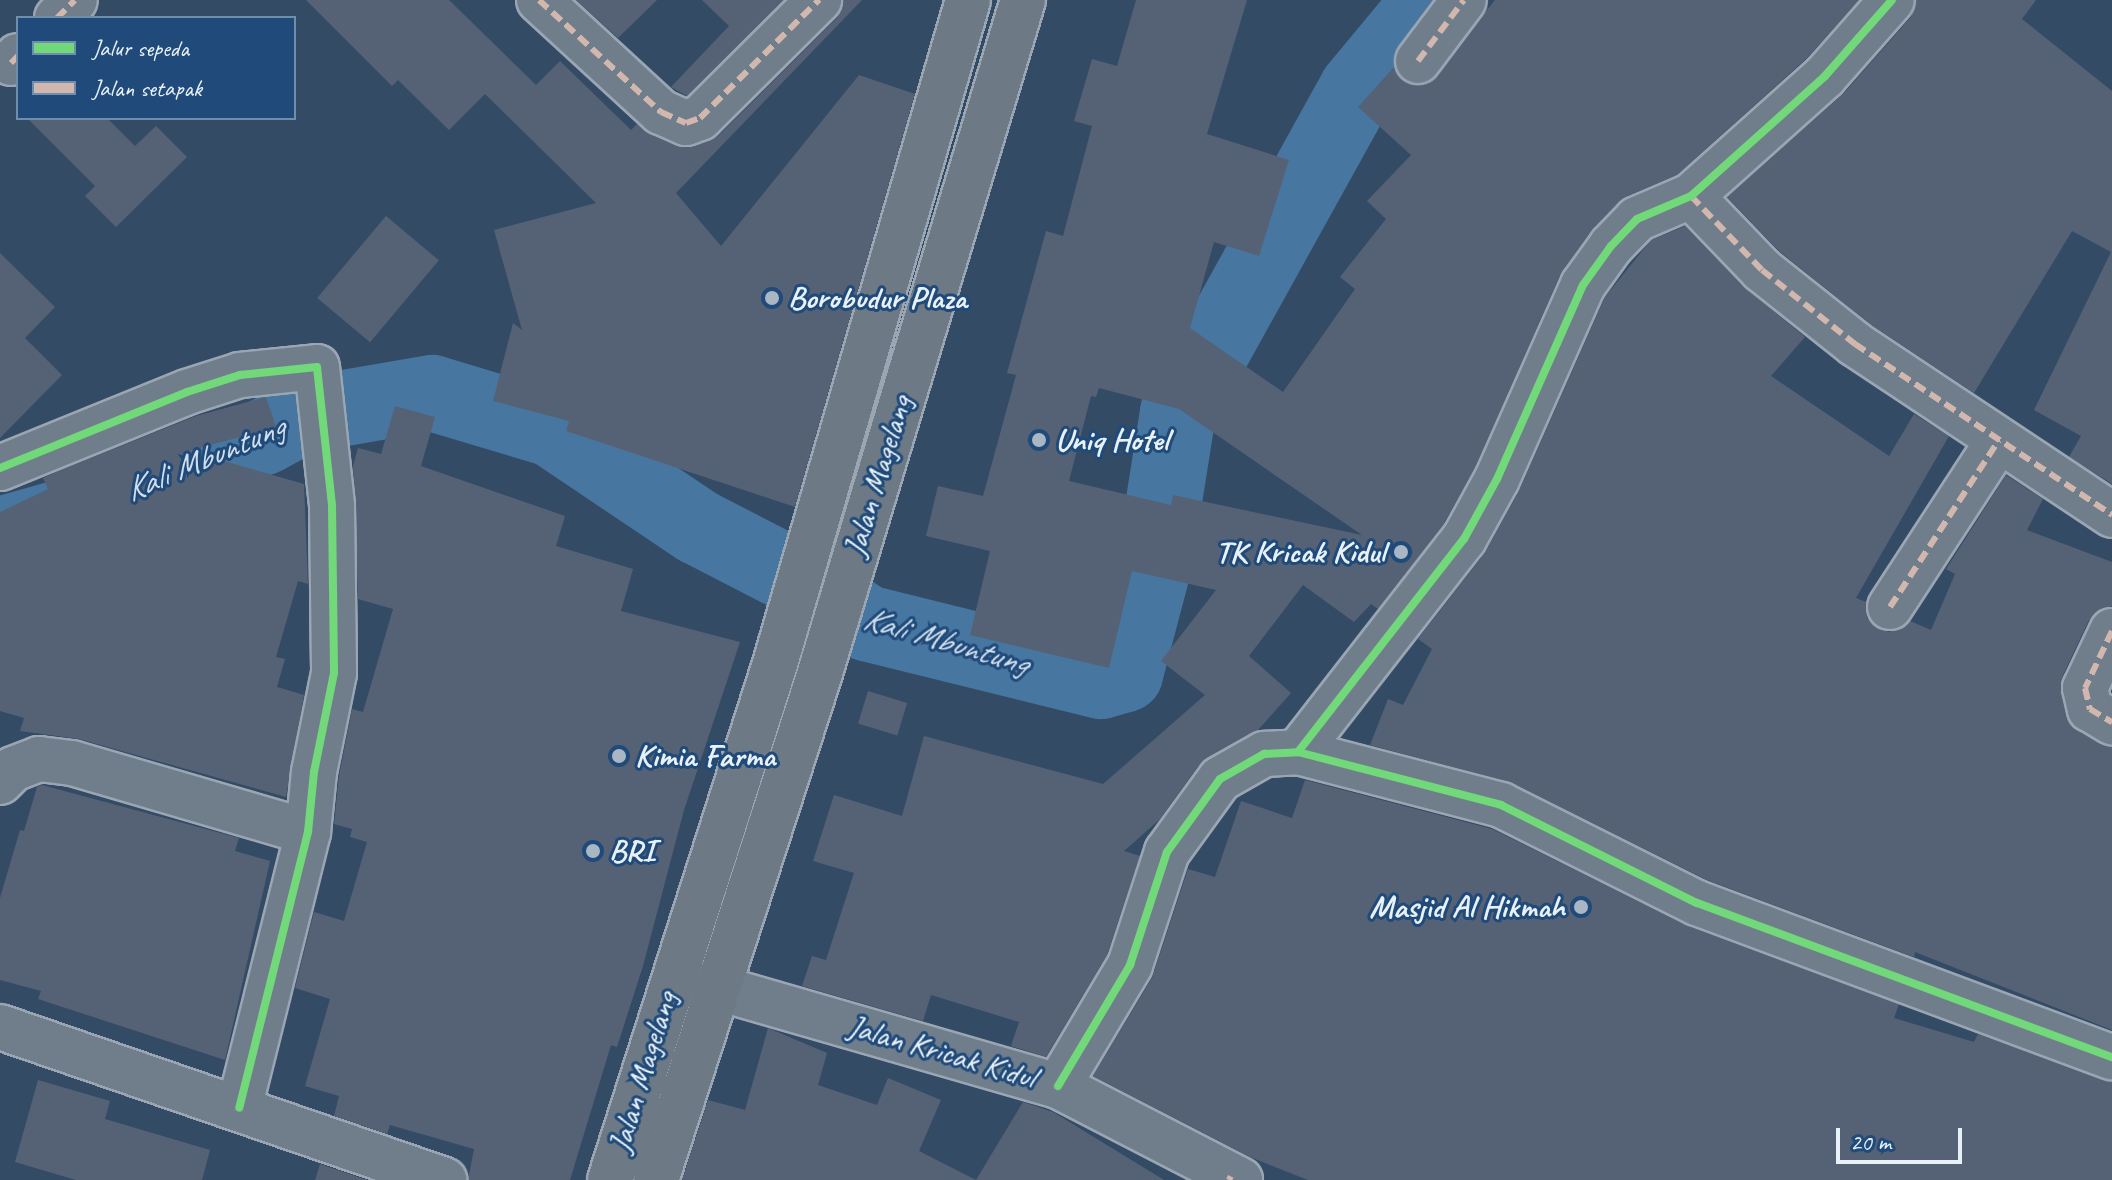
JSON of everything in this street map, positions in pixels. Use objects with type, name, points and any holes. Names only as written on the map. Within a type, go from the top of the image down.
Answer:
[{"type":"main road","name":"Jalan Magelang","points":[[610,1180],[775,664],[968,0]]},
{"type":"main road","name":"Jalan Magelang","points":[[656,1180],[722,989],[1023,0]]},
{"type":"street","points":[[59,16],[75,0]]},
{"type":"street","points":[[539,0],[661,112],[686,123],[700,118],[819,0]]},
{"type":"street","points":[[1418,61],[1464,0]]},
{"type":"street","points":[[1298,752],[1464,539],[1497,479],[1583,285],[1637,219],[1691,196],[1825,76],[1892,0]]},
{"type":"street","points":[[1691,196],[1762,270],[1855,344],[2112,515]]},
{"type":"street","points":[[0,468],[145,407],[240,375],[314,364],[327,440],[337,624],[308,832],[239,1108]]},
{"type":"street","points":[[1890,607],[1999,440]]},
{"type":"street","points":[[2112,631],[2085,688],[2090,709],[2112,722]]},
{"type":"street","points":[[1058,1086],[1130,965],[1167,852],[1220,779],[1264,754],[1298,752],[1501,805],[1697,903],[2112,1057]]},
{"type":"street","points":[[0,782],[13,769],[39,759],[72,763],[308,832]]},
{"type":"street","name":"Jalan Kricak Kidul","points":[[671,982],[722,989],[1058,1086],[1233,1179]]},
{"type":"street","points":[[0,1027],[444,1180]]},
{"type":"building","points":[[306,0],[449,0],[536,85],[560,61],[631,130],[637,124],[676,146],[693,147],[718,136],[837,18],[843,0],[862,0],[676,193],[721,246],[859,75],[915,94],[795,507],[566,431],[569,421],[493,401],[513,323],[522,330],[494,230],[596,203],[485,94],[449,130],[398,80],[392,86]]},
{"type":"building","points":[[576,0],[657,0],[618,38]]},
{"type":"building","points":[[702,0],[784,0],[687,96],[671,87],[729,26]]},
{"type":"building","points":[[1136,0],[1247,0],[1207,134],[1289,160],[1259,256],[1214,242],[1190,328],[1283,392],[1355,289],[1340,277],[1386,219],[1367,201],[1411,155],[1358,107],[1394,67],[1404,81],[1428,84],[1495,0],[1859,0],[1807,58],[1677,175],[1627,196],[1591,231],[1560,275],[1475,468],[1443,525],[1378,609],[1371,604],[1354,622],[1303,585],[1249,656],[1291,693],[1258,730],[1200,764],[1159,820],[1124,851],[1140,856],[1107,955],[1046,1057],[1011,1046],[1019,1022],[931,995],[923,1021],[802,986],[812,956],[826,960],[854,873],[813,861],[834,795],[902,816],[924,736],[1103,784],[1205,695],[1161,661],[1216,590],[1132,571],[1109,668],[970,635],[990,551],[926,536],[938,486],[983,496],[1016,375],[1007,373],[1046,231],[1063,236],[1092,126],[1074,121],[1092,59],[1117,66]],"holes":[[[1099,388],[1179,409],[1362,535],[1173,495],[1171,505],[1069,481],[1091,396],[1096,397]]]},
{"type":"building","points":[[1916,0],[2036,0],[2022,19],[2112,91],[2112,484],[2069,457],[2081,436],[2034,410],[2111,252],[2072,231],[1974,393],[1870,324],[1779,251],[1727,197],[1844,93],[1911,17]]},
{"type":"building","points":[[29,120],[109,120],[135,146],[156,126],[187,157],[116,227],[85,196],[95,186]]},
{"type":"building","points":[[386,216],[439,260],[370,342],[317,298]]},
{"type":"building","points":[[1685,226],[1744,287],[1805,337],[1771,376],[1889,456],[1914,414],[1949,436],[1856,598],[1866,602],[1867,618],[1876,627],[1889,632],[1910,621],[1931,630],[1955,574],[1946,569],[2006,475],[2043,499],[2027,530],[2112,562],[2112,606],[2089,620],[2062,677],[2061,693],[2070,724],[2112,747],[2112,1030],[1915,952],[1914,957],[1707,880],[1512,783],[1370,745],[1388,699],[1403,705],[1432,649],[1418,639],[1484,554],[1519,491],[1605,297],[1651,240]]},
{"type":"building","points":[[0,253],[55,307],[25,338],[62,375],[0,438]]},
{"type":"building","points":[[266,397],[276,427],[189,451],[304,484],[308,584],[298,581],[276,657],[285,659],[277,687],[304,695],[286,797],[79,739],[20,731],[24,718],[0,711],[0,512],[48,489],[43,478],[61,470],[196,416]]},
{"type":"building","points":[[395,406],[435,417],[421,466],[565,516],[556,546],[633,569],[621,611],[740,642],[684,810],[643,966],[617,1047],[611,1045],[570,1180],[468,1180],[474,1149],[390,1125],[387,1134],[334,1116],[339,1096],[305,1086],[330,999],[295,988],[314,912],[344,921],[367,842],[350,837],[352,829],[334,824],[339,776],[352,709],[363,712],[393,609],[358,599],[353,466],[358,448],[381,454]]},
{"type":"building","points":[[868,691],[907,703],[897,736],[858,724]]},
{"type":"building","points":[[1305,780],[1492,829],[1688,926],[1899,1004],[1894,1018],[1974,1042],[1978,1034],[2112,1081],[2112,1180],[1308,1180],[1250,1157],[1093,1076],[1152,978],[1188,869],[1215,877],[1241,801],[1292,818]]},
{"type":"building","points":[[42,785],[239,838],[235,851],[270,861],[225,1060],[38,999],[41,991],[0,980],[0,898],[20,830],[24,831],[37,787]]},
{"type":"building","points":[[768,1028],[827,1053],[818,1085],[877,1105],[888,1078],[941,1100],[919,1151],[976,1180],[682,1180],[708,1100],[745,1110]]},
{"type":"building","points":[[38,1080],[110,1101],[105,1119],[210,1150],[202,1180],[76,1180],[15,1162]]},
{"type":"building","points":[[1023,1102],[1053,1112],[1164,1180],[976,1180]]},
{"type":"building","points":[[320,1164],[367,1180],[315,1180]]},
{"type":"waterway","name":"Kali Mbuntung","points":[[0,535],[60,518],[264,437],[304,415],[432,393],[552,429],[698,527],[807,583],[866,623],[1101,681],[1125,674],[1154,564],[1178,412],[1357,89],[1431,0]]},
{"type":"marked path","points":[[59,16],[75,0]]},
{"type":"marked path","points":[[539,0],[661,112],[686,123],[700,118],[819,0]]},
{"type":"marked path","points":[[1418,61],[1464,0]]},
{"type":"marked path","points":[[11,63],[16,58]]},
{"type":"marked path","points":[[1691,196],[1762,270],[1855,344],[2112,515]]},
{"type":"marked path","points":[[1890,607],[1999,440]]},
{"type":"marked path","points":[[2112,631],[2085,688],[2090,709],[2112,722]]},
{"type":"marked path","points":[[1229,1180],[1231,1176]]},
{"type":"cycle path","points":[[1298,752],[1464,539],[1497,479],[1583,285],[1611,246],[1637,219],[1691,196],[1825,76],[1892,0]]},
{"type":"cycle path","points":[[0,468],[187,392],[240,375],[317,367],[332,506],[334,673],[314,772],[308,832],[239,1108]]},
{"type":"cycle path","points":[[1058,1086],[1130,965],[1167,852],[1220,779],[1264,754],[1298,752],[1501,805],[1697,903],[2112,1057]]},
{"type":"place","name":"Borobudur Plaza","points":[[772,298]]},
{"type":"place","name":"Uniq Hotel","points":[[1039,440]]},
{"type":"place","name":"TK Kricak Kidul","points":[[1401,552]]},
{"type":"place","name":"Kimia Farma","points":[[619,756]]},
{"type":"place","name":"BRI","points":[[593,851]]},
{"type":"place","name":"Masjid Al Hikmah","points":[[1581,907]]}]
